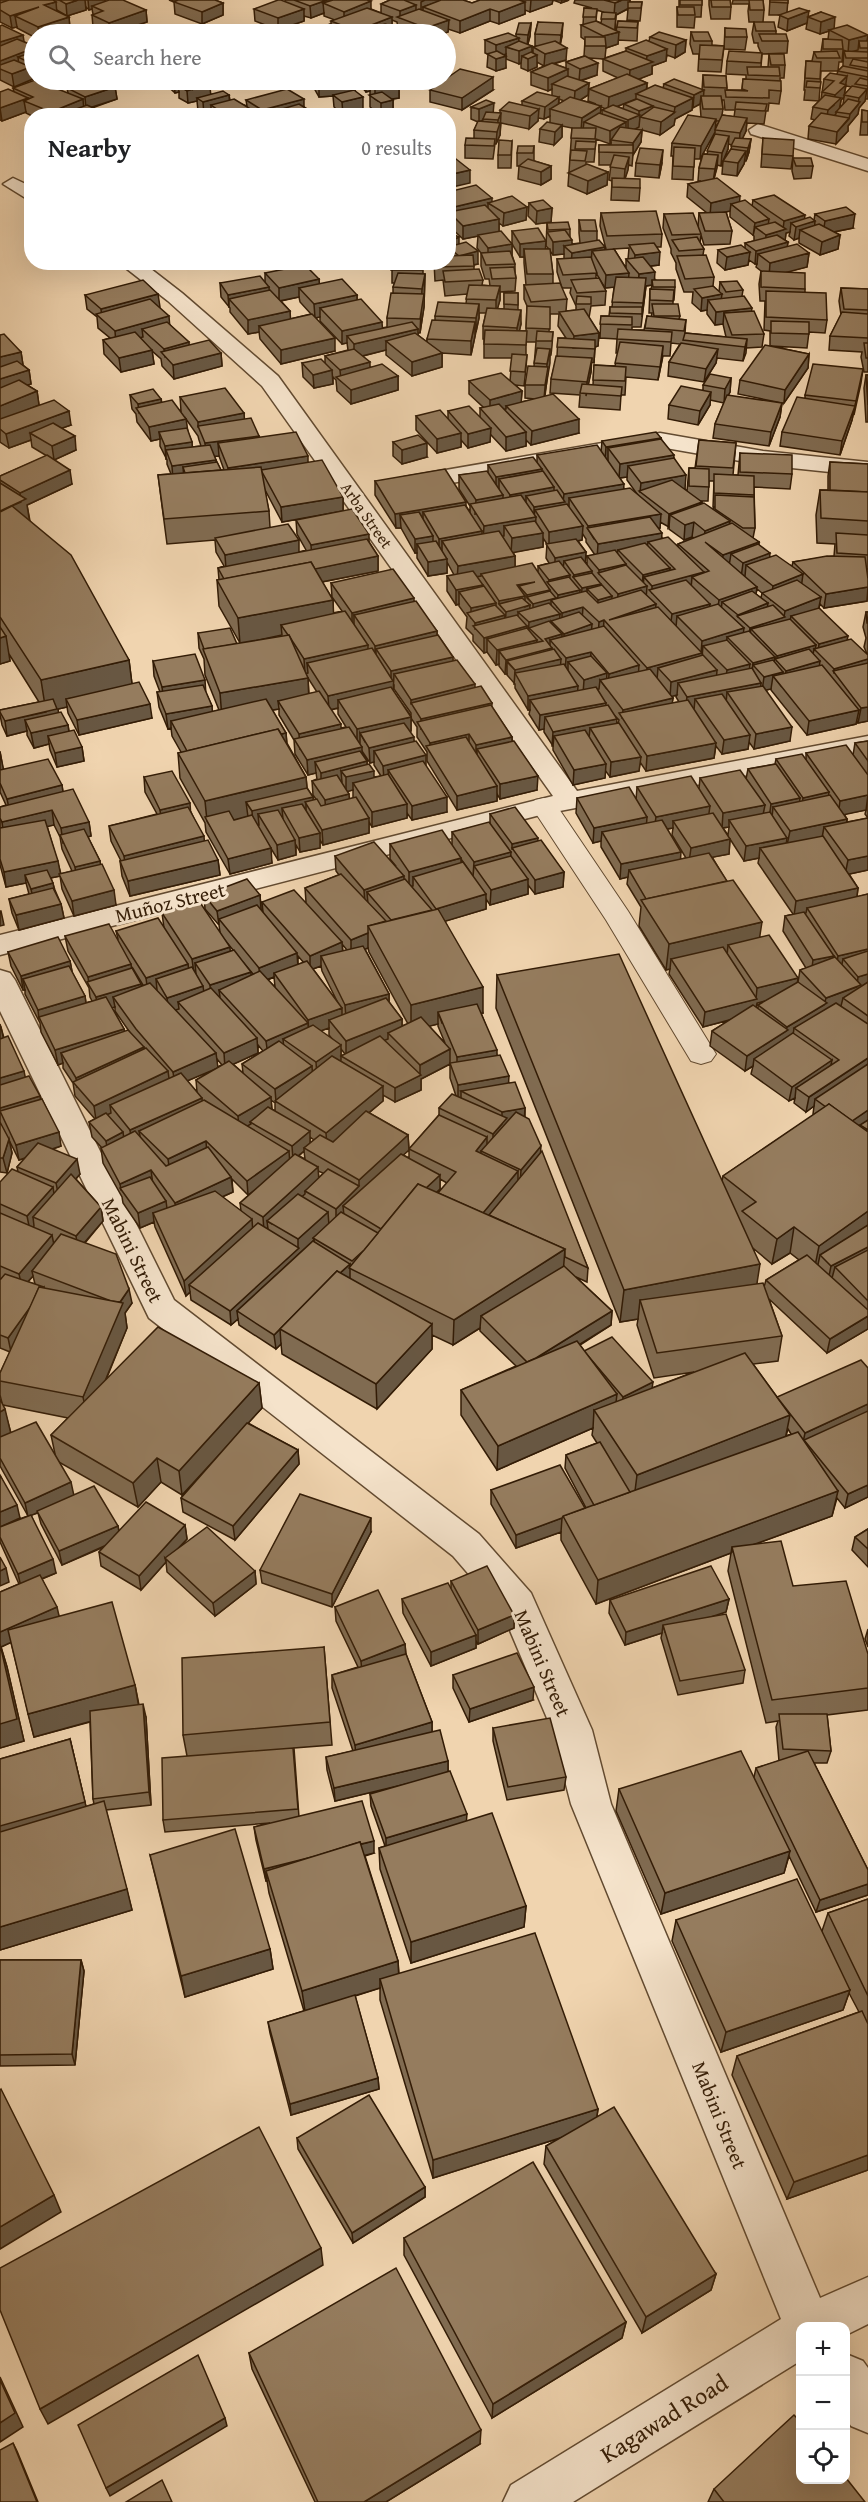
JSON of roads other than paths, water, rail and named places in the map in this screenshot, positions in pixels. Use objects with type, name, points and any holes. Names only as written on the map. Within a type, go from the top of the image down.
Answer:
[{"type":"street","points":[[758,130],[868,165]]},
{"type":"street","points":[[13,184],[24,191]]},
{"type":"street","name":"Arba Street","points":[[139,270],[175,297],[270,381],[370,490],[557,803]]},
{"type":"street","points":[[370,490],[660,440],[763,458],[868,469]]},
{"type":"street","name":"Muñoz Street","points":[[0,945],[557,803],[868,744]]},
{"type":"street","name":"Mabini Street","points":[[0,980],[161,1309],[466,1545],[518,1604],[572,1730],[591,1804],[809,2322]]},
{"type":"street","points":[[820,2322],[868,2300]]},
{"type":"street","name":"Kagawad Road","points":[[528,2502],[796,2337]]},
{"type":"street","points":[[850,2384],[868,2409]]},
{"type":"lane","points":[[557,803],[618,917],[700,1054]]}]
